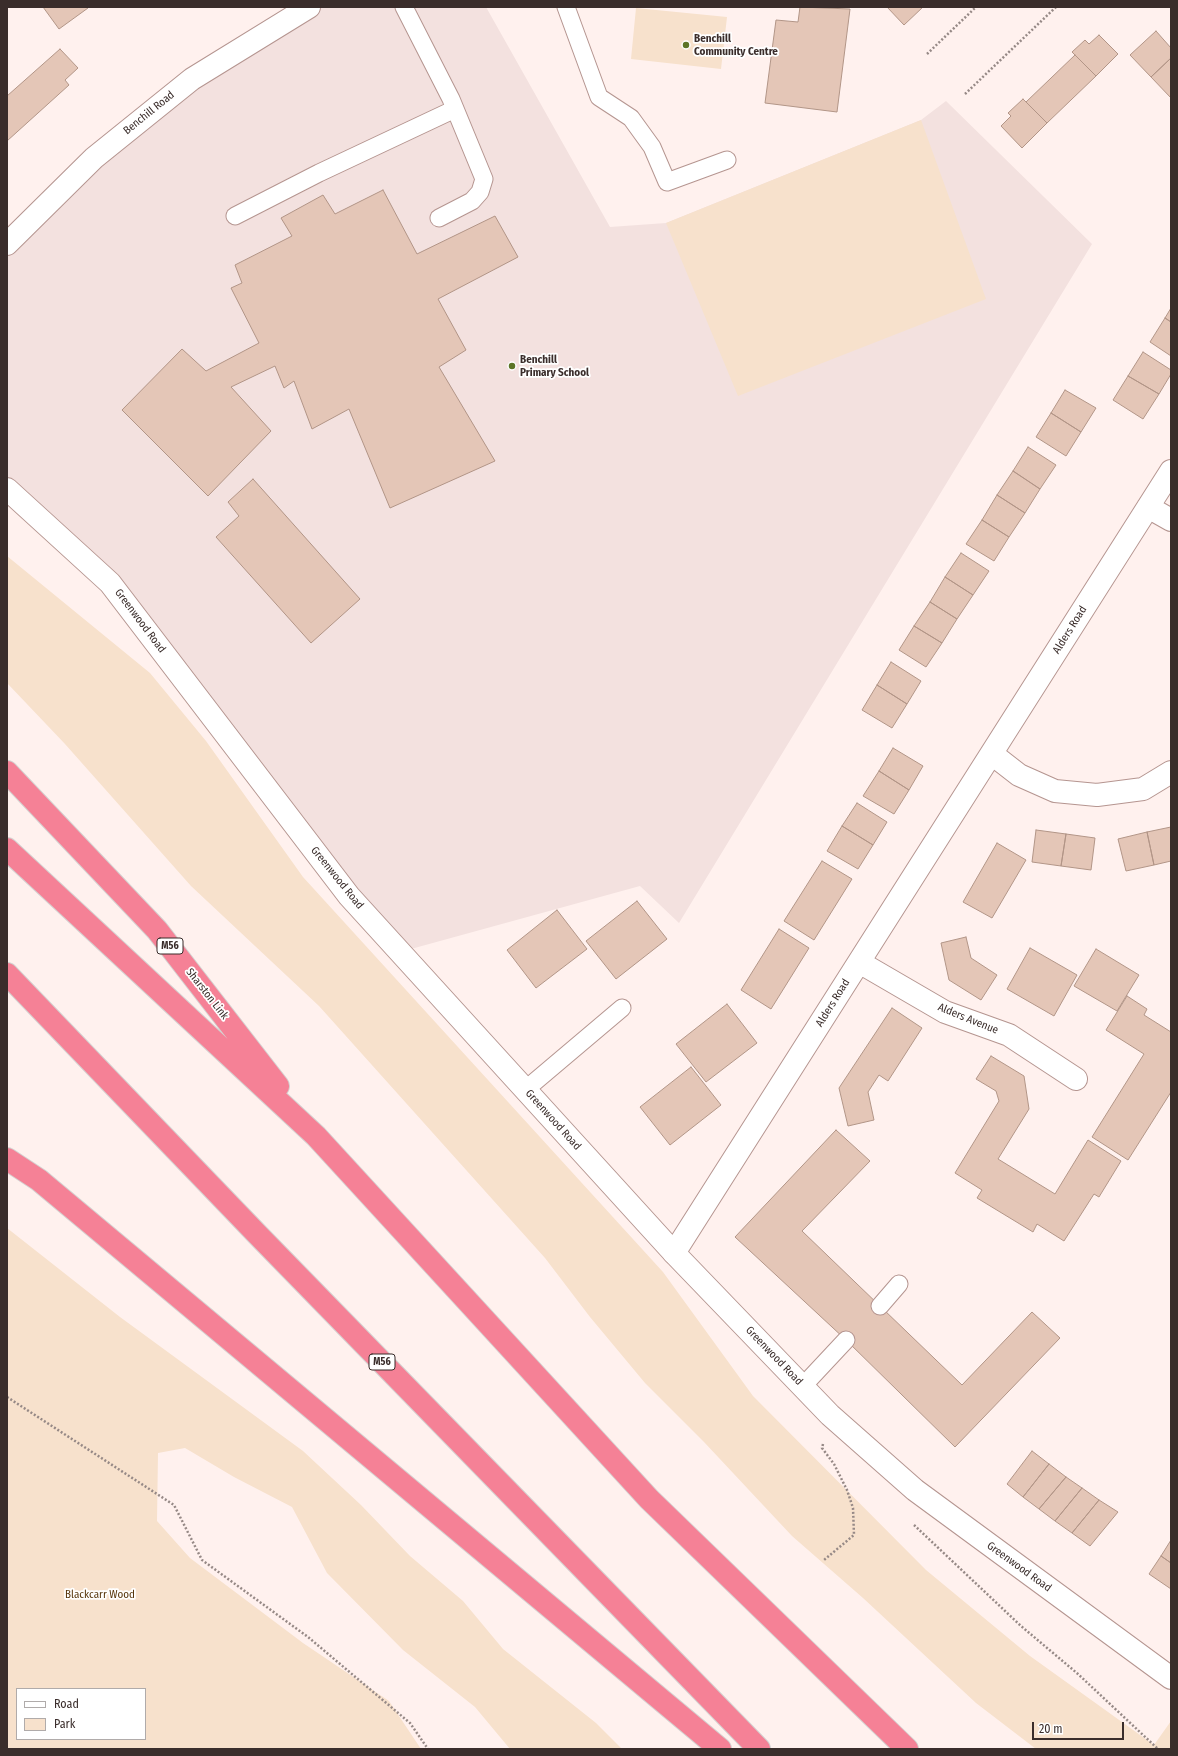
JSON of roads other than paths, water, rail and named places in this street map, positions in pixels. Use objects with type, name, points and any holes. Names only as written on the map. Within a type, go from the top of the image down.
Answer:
[{"type":"highway","name":"Sharston Link","points":[[7,772],[157,930],[316,1136]]},
{"type":"highway","name":"M56","points":[[7,849],[316,1136],[649,1499],[907,1749]]},
{"type":"highway","name":"M56","points":[[7,974],[262,1240],[759,1749]]},
{"type":"highway","points":[[7,1159],[45,1185],[720,1749]]},
{"type":"street","name":"Benchill Road","points":[[7,244],[94,158],[192,79],[309,7]]},
{"type":"street","name":"Alders Road","points":[[674,1253],[1171,471]]},
{"type":"street","name":"Greenwood Road","points":[[7,489],[110,583],[350,896],[674,1253],[830,1415],[915,1490],[1170,1676]]},
{"type":"street","points":[[1148,507],[1171,520]]},
{"type":"street","points":[[992,754],[1019,775],[1055,791],[1097,795],[1143,789],[1171,772]]},
{"type":"street","name":"Alders Avenue","points":[[859,962],[946,1012],[1009,1035],[1076,1079]]},
{"type":"lane","points":[[404,7],[454,109],[484,179],[480,192],[472,202],[439,218]]},
{"type":"lane","points":[[566,7],[599,97],[631,118],[652,147],[667,182],[727,160]]},
{"type":"lane","points":[[235,216],[318,173],[454,109]]},
{"type":"lane","points":[[525,1090],[622,1008]]},
{"type":"lane","points":[[880,1306],[899,1284]]},
{"type":"lane","points":[[803,1386],[846,1340]]},
{"type":"place","name":"Benchill Community Centre","points":[[686,45]]},
{"type":"place","name":"Benchill Primary School","points":[[512,366]]},
{"type":"park label","name":"Blackcarr Wood","points":[[100,1595]]}]
